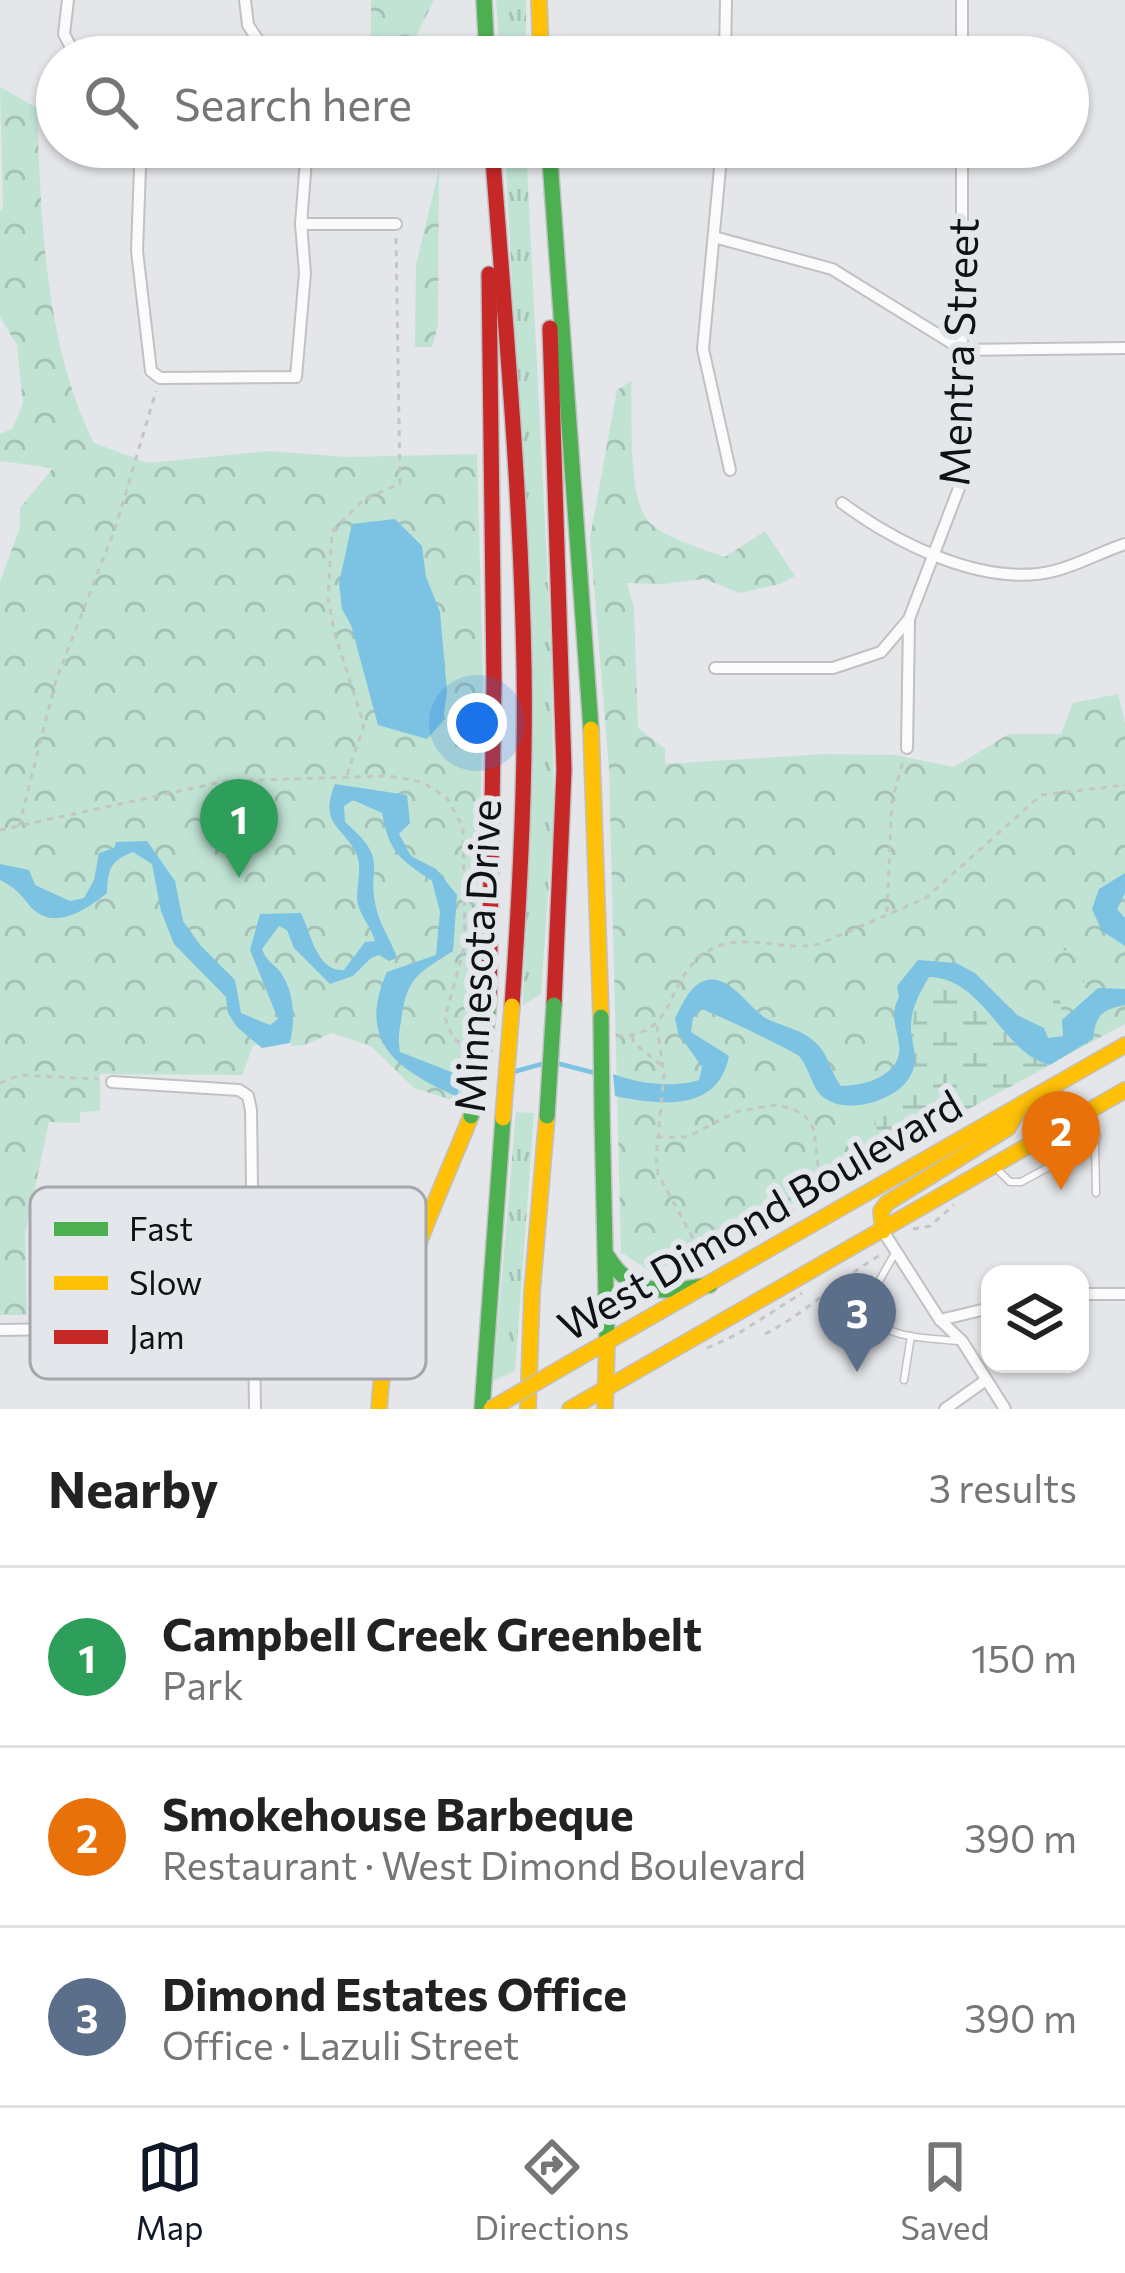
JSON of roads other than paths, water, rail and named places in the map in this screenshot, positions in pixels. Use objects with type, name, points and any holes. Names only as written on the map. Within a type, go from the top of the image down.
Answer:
[{"type":"main road","points":[[484,0],[486,36]]},
{"type":"main road","points":[[539,0],[540,36]]},
{"type":"main road","points":[[426,1227],[471,1116],[489,999],[494,681],[490,168]]},
{"type":"main road","name":"Minnesota Drive","points":[[482,1409],[521,887],[524,668],[491,168]]},
{"type":"main road","name":"Minnesota Drive","points":[[528,1409],[564,770],[547,168]]},
{"type":"main road","points":[[548,168],[589,654],[607,1342],[598,1392],[605,1409]]},
{"type":"main road","name":"West Dimond Boulevard","points":[[491,1409],[1125,1045]]},
{"type":"main road","name":"West Dimond Boulevard","points":[[570,1409],[1125,1090]]},
{"type":"main road","points":[[883,1231],[881,1211],[887,1203],[1009,1128],[1021,1106]]},
{"type":"main road","points":[[605,1251],[622,1280],[641,1290],[654,1293],[710,1285]]},
{"type":"main road","points":[[379,1409],[382,1379]]},
{"type":"street","points":[[65,36],[68,0]]},
{"type":"street","points":[[245,0],[248,25],[255,36]]},
{"type":"street","points":[[725,36],[726,0]]},
{"type":"street","points":[[962,0],[962,36]]},
{"type":"street","points":[[140,168],[137,250],[151,371],[160,378],[296,377],[305,273],[301,224],[305,168]]},
{"type":"street","points":[[720,168],[704,349],[730,470]]},
{"type":"street","name":"Mentra Street","points":[[909,619],[959,488],[962,168]]},
{"type":"street","points":[[301,224],[396,224]]},
{"type":"street","points":[[714,237],[832,269],[963,350],[1125,348]]},
{"type":"street","points":[[842,502],[866,520],[935,553],[1018,576],[1053,571],[1125,544]]},
{"type":"street","points":[[715,668],[845,665],[880,652],[909,619]]},
{"type":"street","points":[[907,748],[909,619]]},
{"type":"street","points":[[112,1082],[238,1090],[248,1096],[251,1187]]},
{"type":"street","points":[[883,1231],[1005,1409]]},
{"type":"street","points":[[1089,1294],[1125,1294]]},
{"type":"street","points":[[940,1320],[981,1310]]},
{"type":"street","points":[[0,1330],[30,1330]]},
{"type":"street","points":[[254,1379],[255,1409]]},
{"type":"street","points":[[946,1409],[986,1380]]},
{"type":"lane","points":[[1084,1114],[1097,1136],[1096,1193]]},
{"type":"lane","points":[[995,1166],[1010,1182],[1021,1182],[1096,1142]]},
{"type":"lane","points":[[893,1251],[873,1292],[868,1316],[874,1324],[911,1336],[962,1341]]},
{"type":"lane","points":[[904,1381],[911,1336]]},
{"type":"water","points":[[395,519],[422,546],[426,577],[440,612],[447,691],[443,721],[427,739],[378,725],[351,625],[342,609],[339,583],[352,524]]},
{"type":"water","points":[[335,784],[407,795],[410,823],[399,834],[411,856],[436,869],[457,895],[453,951],[422,972],[411,986],[399,1040],[400,1052],[459,1075],[458,1097],[402,1065],[380,1036],[378,997],[387,972],[436,955],[440,912],[432,881],[398,854],[382,813],[353,800],[344,806],[345,822],[373,856],[377,911],[397,958],[371,958],[353,976],[330,984],[279,926],[262,949],[289,990],[292,1034],[290,1043],[262,1048],[237,1027],[228,1013],[226,997],[174,944],[161,911],[152,864],[133,852],[125,855],[112,867],[107,893],[79,912],[58,918],[38,913],[0,880],[0,864],[29,870],[35,885],[70,901],[84,898],[94,880],[99,853],[114,848],[116,842],[147,841],[175,881],[183,921],[235,980],[241,1013],[270,1025],[278,1019],[250,950],[260,914],[301,913],[316,950],[335,969],[344,970],[365,942],[375,941],[358,903],[357,856],[331,816]]},
{"type":"water","points":[[1125,873],[1125,893],[1117,909],[1125,918],[1125,946],[1102,931],[1092,909],[1099,889]]},
{"type":"water","points":[[918,960],[956,963],[975,973],[1017,1015],[1044,1028],[1048,1038],[1063,1036],[1062,1020],[1098,988],[1125,989],[1125,1005],[1105,1012],[1093,1039],[1050,1065],[1019,1047],[965,990],[929,977],[912,1015],[915,1061],[907,1081],[890,1095],[855,1105],[823,1097],[800,1057],[701,1009],[693,1018],[691,1032],[729,1056],[713,1088],[685,1101],[615,1096],[613,1074],[656,1084],[699,1080],[702,1067],[678,1033],[675,1018],[694,987],[713,980],[730,986],[767,1019],[812,1040],[841,1086],[880,1077],[899,1055],[894,1016],[897,986]]},
{"type":"waterway","points":[[513,1072],[542,1064]]},
{"type":"waterway","points":[[560,1064],[595,1073]]},
{"type":"place","name":"Campbell Creek Greenbelt","points":[[239,878]]},
{"type":"place","name":"Smokehouse Barbeque","points":[[1061,1190]]},
{"type":"place","name":"Dimond Estates Office","points":[[857,1372]]}]
